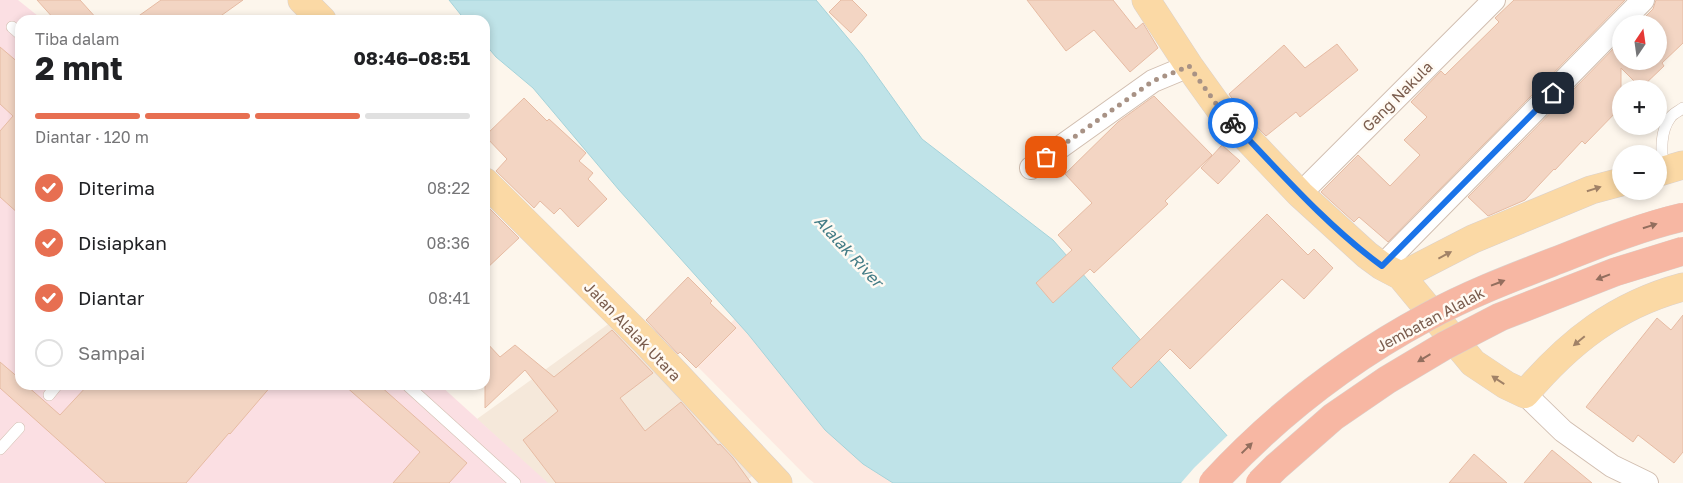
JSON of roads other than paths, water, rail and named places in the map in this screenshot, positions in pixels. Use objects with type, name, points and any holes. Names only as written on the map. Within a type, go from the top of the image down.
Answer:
[{"type":"highway","name":"Jembatan Alalak","points":[[1213,483],[1261,435],[1313,391],[1369,352],[1426,317],[1487,288],[1607,240],[1683,217]]},
{"type":"highway","name":"Jembatan Alalak","points":[[1260,483],[1334,417],[1387,380],[1444,346],[1500,317],[1615,272],[1683,251]]},
{"type":"main road","points":[[302,0],[317,15]]},
{"type":"main road","points":[[1146,0],[1222,112],[1300,194],[1367,255],[1392,271],[1473,363],[1506,385],[1525,394],[1549,366],[1597,325],[1621,311],[1658,294],[1683,287]]},
{"type":"main road","points":[[1392,271],[1591,190],[1612,184]]},
{"type":"main road","name":"Jalan Alalak Utara","points":[[490,187],[645,341],[778,483]]},
{"type":"street","name":"Gang Nakula","points":[[1300,194],[1494,0]]},
{"type":"street","points":[[1392,271],[1643,0]]},
{"type":"street","points":[[1030,168],[1153,81],[1189,66]]},
{"type":"street","points":[[1525,394],[1563,431],[1612,466],[1647,483]]},
{"type":"lane","points":[[1668,169],[1662,146],[1664,129],[1670,116],[1683,108]]},
{"type":"lane","points":[[49,395],[53,390]]},
{"type":"lane","points":[[412,390],[515,483]]},
{"type":"lane","points":[[0,449],[19,428]]},
{"type":"water","name":"Alalak River","points":[[449,0],[816,0],[862,55],[922,139],[1053,240],[1270,483],[893,483],[863,464],[825,430],[748,334],[619,190],[533,88],[496,57],[490,50],[490,15],[461,15]]}]
